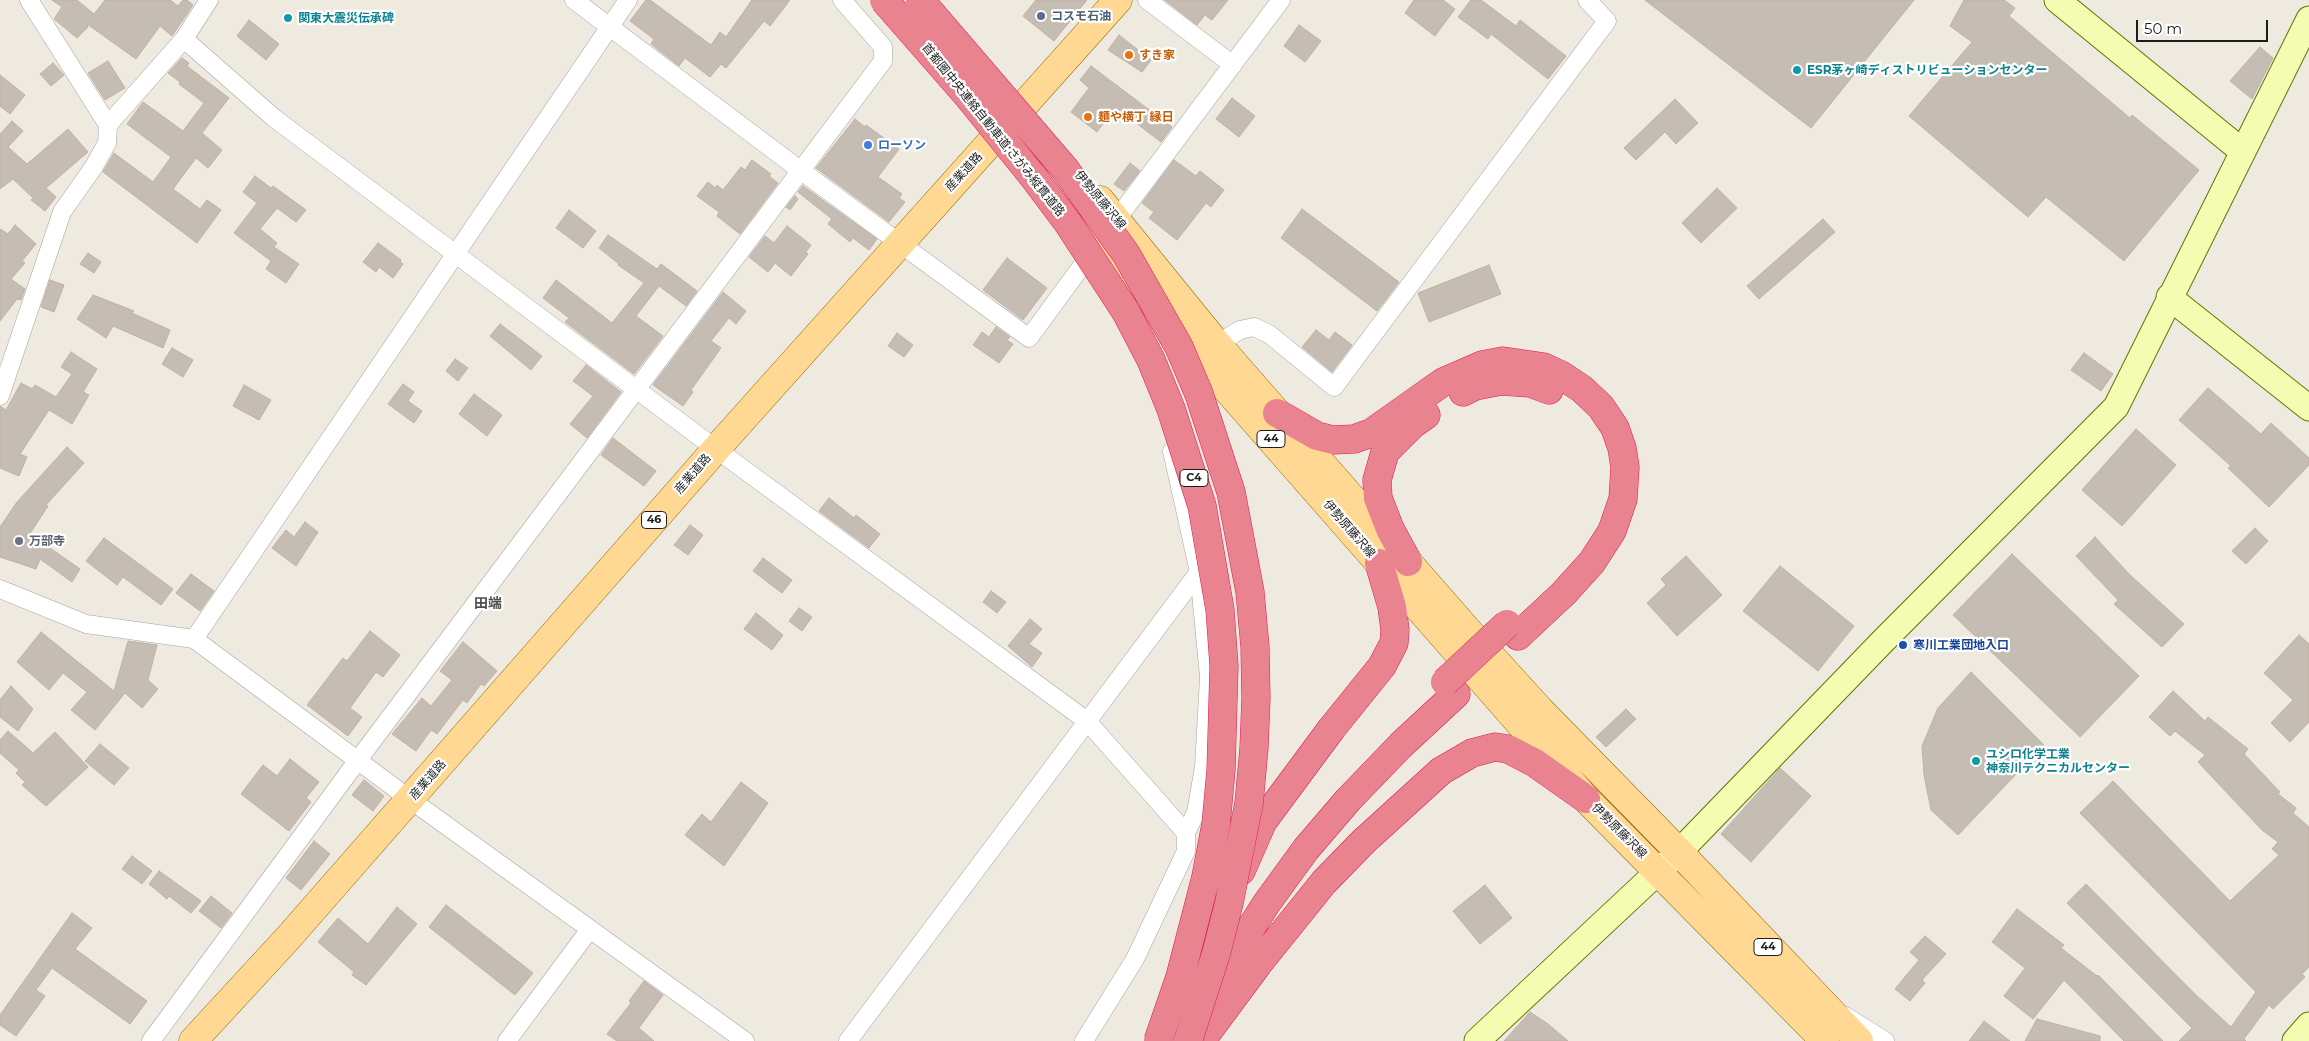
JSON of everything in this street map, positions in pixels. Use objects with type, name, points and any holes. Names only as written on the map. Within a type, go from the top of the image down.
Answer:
[{"type":"highway","name":"首都圏中央連絡自動車道;さがみ縦貫道路","points":[[884,0],[967,95],[1035,179],[1068,223],[1126,312],[1151,360],[1170,409],[1202,506],[1220,610],[1224,666],[1216,824],[1206,877],[1180,977],[1158,1041]]},
{"type":"highway","name":"首都圏中央連絡自動車道;さがみ縦貫道路","points":[[920,0],[1065,169],[1126,254],[1179,347],[1199,394],[1231,492],[1248,583],[1255,647],[1256,698],[1254,748],[1249,802],[1229,903],[1216,954],[1188,1041]]},
{"type":"highway","points":[[1277,413],[1317,436],[1333,440],[1354,439],[1371,433],[1443,382],[1482,365],[1503,361],[1544,367],[1561,375],[1582,389],[1601,406],[1615,428],[1622,448],[1625,467],[1623,499],[1612,530],[1592,562],[1564,593],[1512,630]]},
{"type":"highway","points":[[1188,1041],[1195,1019],[1217,978],[1266,904],[1306,849],[1450,688],[1512,630],[1581,548],[1600,514],[1607,488],[1606,458],[1596,431],[1589,420],[1566,399],[1530,383],[1501,381],[1486,383],[1464,391],[1433,410],[1394,442],[1385,452],[1376,480],[1378,498],[1390,528],[1408,562]]},
{"type":"highway","points":[[1165,1041],[1263,821],[1332,728],[1382,666],[1394,643],[1395,630],[1392,607],[1379,563]]},
{"type":"highway","points":[[1188,988],[1280,858],[1331,793],[1403,720],[1450,688]]},
{"type":"highway","points":[[1201,1041],[1258,964],[1324,882],[1364,841],[1440,771],[1472,753],[1495,747],[1508,749],[1535,763],[1586,799]]},
{"type":"main road","name":"伊勢原藤沢線","points":[[892,0],[1012,119],[1117,219],[1217,344],[1408,562],[1540,710],[1680,852],[1805,1004],[1825,1041]]},
{"type":"main road","name":"伊勢原藤沢線","points":[[928,0],[1098,244],[1586,799],[1659,871],[1805,1004],[1859,1041]]},
{"type":"main road","name":"産業道路","points":[[193,1041],[411,800],[716,449],[1118,0]]},
{"type":"street","points":[[0,396],[62,212],[93,168],[107,142],[108,125],[29,0]]},
{"type":"street","points":[[108,125],[184,38],[209,0]]},
{"type":"street","points":[[574,0],[800,170],[1029,338],[1281,0]]},
{"type":"street","points":[[194,639],[628,0]]},
{"type":"street","points":[[151,1041],[358,760],[638,390],[883,61],[883,47],[842,0]]},
{"type":"street","points":[[1147,0],[1233,65]]},
{"type":"street","points":[[1217,344],[1240,330],[1254,327],[1269,334],[1334,387],[1607,21],[1587,0]]},
{"type":"street","points":[[2057,0],[2242,151]]},
{"type":"street","points":[[1477,1041],[1680,852],[1876,648],[2116,407],[2130,382],[2169,297],[2309,19]]},
{"type":"street","points":[[184,38],[274,118],[716,449],[1087,721],[1186,833]]},
{"type":"street","points":[[2169,297],[2309,408]]},
{"type":"street","points":[[1084,1041],[1134,959],[1166,896],[1186,851],[1186,833],[1196,812],[1204,767],[1209,677],[1199,572],[1161,409],[1170,370],[1189,346]]},
{"type":"street","points":[[848,1041],[1199,572]]},
{"type":"street","points":[[0,589],[86,624],[194,639],[411,800],[745,1041]]},
{"type":"street","points":[[508,1041],[590,929]]},
{"type":"street","points":[[1805,1004],[1816,1041]]},
{"type":"street","points":[[1805,1004],[1885,1041]]},
{"type":"street","points":[[2295,1041],[2309,1025]]},
{"type":"building","points":[[52,0],[77,0],[94,14],[105,0],[170,0],[178,6],[183,0],[187,0],[193,5],[172,36],[160,26],[136,59],[87,24],[88,27],[77,38],[54,19],[62,7]]},
{"type":"building","points":[[646,0],[650,0],[711,45],[720,32],[726,37],[752,0],[790,0],[770,26],[764,21],[726,68],[721,64],[710,77],[685,58],[679,66],[651,44],[654,39],[630,21]]},
{"type":"building","points":[[1036,0],[1087,0],[1054,41],[1023,16]]},
{"type":"building","points":[[1165,0],[1228,0],[1212,20],[1205,15],[1197,25]]},
{"type":"building","points":[[1414,0],[1443,0],[1455,9],[1435,36],[1405,13]]},
{"type":"building","points":[[1471,0],[1481,0],[1516,26],[1520,20],[1566,56],[1548,79],[1491,34],[1488,39],[1458,17]]},
{"type":"building","name":"ESR茅ヶ崎ディストリビューションセンター","points":[[1645,0],[1914,0],[1811,128]]},
{"type":"building","points":[[1964,0],[2004,0],[2015,8],[2009,16],[2130,118],[2132,115],[2199,170],[2124,261],[2046,197],[2028,217],[1909,116],[1972,42],[1950,26]]},
{"type":"building","points":[[249,20],[279,44],[266,60],[237,36]]},
{"type":"building","points":[[1299,25],[1321,41],[1305,62],[1284,46]]},
{"type":"building","name":"すき家","points":[[1119,35],[1151,60],[1142,72],[1108,50]]},
{"type":"building","points":[[2260,47],[2273,58],[2252,99],[2230,81]]},
{"type":"building","points":[[182,58],[189,63],[187,66],[229,98],[202,133],[222,150],[208,168],[196,158],[173,189],[200,209],[207,200],[221,210],[197,243],[103,172],[114,153],[153,182],[171,157],[127,124],[143,102],[183,131],[204,103],[168,73]]},
{"type":"building","points":[[108,61],[125,88],[105,100],[88,73]]},
{"type":"building","points":[[53,63],[64,75],[51,86],[40,74]]},
{"type":"building","points":[[1091,66],[1172,127],[1161,142],[1115,107],[1097,132],[1071,112],[1089,88],[1080,80]]},
{"type":"building","points":[[0,75],[25,95],[10,114],[0,106]]},
{"type":"building","points":[[1232,98],[1255,116],[1239,137],[1216,119]]},
{"type":"building","points":[[1675,99],[1698,123],[1676,144],[1665,132],[1636,160],[1624,148]]},
{"type":"building","points":[[855,119],[899,149],[878,177],[902,194],[899,198],[905,202],[889,222],[816,168]]},
{"type":"building","points":[[12,121],[23,131],[8,147],[27,164],[68,129],[88,152],[46,188],[56,197],[45,211],[31,200],[33,198],[13,179],[0,189],[0,134]]},
{"type":"building","points":[[752,160],[771,174],[769,176],[778,183],[740,234],[717,216],[719,212],[697,196],[708,182],[715,188],[717,185],[723,190],[741,167],[745,170]]},
{"type":"building","points":[[1174,160],[1196,176],[1200,171],[1224,190],[1211,207],[1206,203],[1177,240],[1149,218],[1154,212],[1142,203]]},
{"type":"building","points":[[1130,163],[1140,171],[1124,191],[1114,184]]},
{"type":"building","points":[[255,176],[271,188],[273,186],[306,210],[296,222],[277,208],[260,229],[277,243],[274,247],[299,264],[286,283],[266,269],[271,261],[234,233],[257,203],[243,192]]},
{"type":"building","points":[[803,186],[877,239],[869,250],[853,238],[850,242],[828,224],[832,219],[798,192]]},
{"type":"building","points":[[1717,188],[1737,208],[1701,243],[1682,223]]},
{"type":"building","points":[[795,196],[798,199],[790,210],[786,207]]},
{"type":"building","points":[[1302,209],[1399,282],[1377,311],[1281,238]]},
{"type":"building","points":[[569,210],[596,231],[583,248],[556,228]]},
{"type":"building","points":[[1823,219],[1835,232],[1759,299],[1747,286]]},
{"type":"building","points":[[15,225],[36,244],[22,261],[25,263],[11,279],[25,289],[21,300],[17,299],[0,321],[0,229],[8,234]]},
{"type":"building","points":[[787,226],[811,245],[806,252],[808,254],[791,276],[775,263],[768,272],[749,257],[765,236],[774,243]]},
{"type":"building","points":[[608,235],[657,269],[661,264],[697,291],[686,306],[659,286],[636,316],[663,336],[634,374],[565,322],[569,318],[543,298],[556,280],[612,323],[644,283],[618,265],[599,248]]},
{"type":"building","points":[[378,243],[401,260],[400,262],[403,264],[393,278],[379,267],[376,272],[363,262]]},
{"type":"building","points":[[88,253],[101,262],[94,273],[80,264]]},
{"type":"building","points":[[1007,258],[1047,288],[1023,320],[983,290]]},
{"type":"building","points":[[1489,265],[1501,294],[1429,322],[1418,293]]},
{"type":"building","points":[[50,280],[64,285],[54,312],[41,307]]},
{"type":"building","points":[[723,292],[746,311],[736,324],[729,318],[711,341],[721,348],[691,390],[693,392],[683,406],[653,385]]},
{"type":"building","points":[[93,295],[134,311],[132,313],[170,330],[163,348],[113,326],[106,338],[77,319]]},
{"type":"building","points":[[500,324],[542,356],[531,370],[490,336]]},
{"type":"building","points":[[996,327],[1010,337],[1007,340],[1013,344],[999,363],[973,345],[982,332],[989,337]]},
{"type":"building","points":[[1316,330],[1329,340],[1335,332],[1352,345],[1332,372],[1302,347]]},
{"type":"building","points":[[897,333],[913,345],[904,357],[888,346]]},
{"type":"building","points":[[172,348],[193,360],[183,377],[162,364]]},
{"type":"building","points":[[71,352],[97,369],[83,392],[89,395],[72,424],[49,410],[20,454],[27,457],[19,476],[0,468],[0,406],[6,410],[21,383],[32,389],[35,385],[56,397],[72,374],[61,367]]},
{"type":"building","points":[[2084,353],[2113,374],[2101,391],[2071,370]]},
{"type":"building","points":[[455,359],[468,368],[458,381],[446,371]]},
{"type":"building","points":[[586,365],[621,392],[587,438],[570,424],[593,396],[573,381]]},
{"type":"building","points":[[403,384],[414,392],[408,401],[422,411],[414,423],[388,404]]},
{"type":"building","points":[[244,385],[271,400],[259,420],[233,406]]},
{"type":"building","points":[[2208,388],[2261,434],[2271,423],[2309,458],[2309,465],[2269,507],[2228,468],[2231,466],[2179,420]]},
{"type":"building","points":[[474,394],[502,415],[487,436],[459,414]]},
{"type":"building","points":[[2136,429],[2176,465],[2122,526],[2082,490]]},
{"type":"building","points":[[613,438],[656,471],[644,486],[601,455]]},
{"type":"building","points":[[67,447],[84,463],[46,505],[48,506],[27,538],[43,543],[80,569],[72,582],[40,559],[36,569],[0,557],[0,527],[17,502]]},
{"type":"building","points":[[829,498],[854,518],[856,515],[880,534],[869,548],[819,511]]},
{"type":"building","points":[[305,522],[318,532],[296,566],[272,548],[286,530],[294,537]]},
{"type":"building","points":[[690,525],[703,535],[688,555],[674,545]]},
{"type":"building","points":[[2255,528],[2268,541],[2246,564],[2232,551]]},
{"type":"building","points":[[2095,537],[2129,574],[2184,624],[2162,647],[2114,604],[2118,600],[2076,556]]},
{"type":"building","points":[[104,538],[173,589],[161,605],[123,577],[117,585],[86,561]]},
{"type":"building","points":[[2012,554],[2139,676],[2080,737],[1953,615]]},
{"type":"building","points":[[1686,556],[1722,595],[1677,636],[1647,603],[1666,585],[1661,579]]},
{"type":"building","points":[[763,558],[792,580],[782,593],[753,571]]},
{"type":"building","points":[[1780,566],[1854,626],[1818,671],[1743,611]]},
{"type":"building","points":[[191,574],[214,591],[200,611],[176,593]]},
{"type":"building","points":[[991,591],[1006,602],[997,613],[983,602]]},
{"type":"building","points":[[799,608],[812,617],[802,631],[789,621]]},
{"type":"building","points":[[756,613],[783,635],[772,650],[744,629]]},
{"type":"building","points":[[1030,619],[1042,629],[1029,644],[1042,653],[1032,667],[1008,646]]},
{"type":"building","points":[[370,631],[400,655],[383,677],[376,672],[350,708],[362,717],[348,736],[307,705],[343,658],[347,661]]},
{"type":"building","points":[[41,632],[114,691],[128,641],[157,645],[148,680],[158,689],[142,708],[125,693],[95,730],[71,710],[87,692],[63,673],[49,690],[17,662]]},
{"type":"building","points":[[2299,635],[2309,644],[2309,722],[2290,742],[2271,723],[2293,700],[2264,673]]},
{"type":"building","points":[[463,642],[497,671],[484,686],[481,684],[467,703],[463,700],[437,734],[431,730],[416,751],[392,734],[422,698],[431,706],[452,680],[440,671]]},
{"type":"building","name":"ユシロ化学工業 神奈川テクニカルセンター","points":[[1971,672],[2044,745],[1958,835],[1931,810],[1924,775],[1922,746],[1938,708]]},
{"type":"building","points":[[11,686],[33,709],[18,731],[0,717],[0,700]]},
{"type":"building","points":[[2173,691],[2205,721],[2208,717],[2248,749],[2244,754],[2280,792],[2278,794],[2296,808],[2293,813],[2309,827],[2309,967],[2302,974],[2305,977],[2273,1009],[2269,1005],[2244,1039],[2246,1041],[2179,1041],[2192,1028],[2067,903],[2086,884],[2195,994],[2231,1027],[2256,992],[2080,813],[2113,781],[2230,901],[2279,855],[2272,849],[2278,842],[2262,830],[2198,762],[2205,755],[2175,731],[2170,736],[2149,717]]},
{"type":"building","points":[[1626,709],[1636,719],[1606,747],[1596,737]]},
{"type":"building","points":[[8,731],[33,753],[55,732],[88,767],[46,806],[22,785],[25,782],[16,773],[19,770],[0,753],[0,740]]},
{"type":"building","points":[[100,744],[129,768],[114,785],[85,761]]},
{"type":"building","points":[[290,759],[319,782],[306,798],[311,802],[289,831],[241,794],[263,765],[277,776]]},
{"type":"building","points":[[1780,768],[1811,796],[1751,862],[1721,834]]},
{"type":"building","points":[[364,780],[384,796],[373,811],[352,795]]},
{"type":"building","points":[[741,782],[768,803],[724,866],[685,835],[702,814],[711,822]]},
{"type":"building","points":[[314,841],[330,854],[301,890],[286,878]]},
{"type":"building","points":[[132,856],[152,871],[142,884],[122,869]]},
{"type":"building","points":[[159,871],[201,901],[191,913],[169,896],[167,899],[149,884]]},
{"type":"building","points":[[1485,885],[1512,918],[1480,944],[1453,911]]},
{"type":"building","points":[[211,896],[232,913],[221,928],[199,911]]},
{"type":"building","points":[[446,905],[533,973],[515,995],[429,927]]},
{"type":"building","points":[[397,907],[417,924],[366,985],[352,975],[354,972],[318,942],[338,918],[368,944]]},
{"type":"building","points":[[2017,909],[2064,945],[2061,948],[2098,975],[2163,1041],[2124,1041],[2064,980],[2033,1019],[2004,996],[2025,968],[1992,942]]},
{"type":"building","points":[[72,913],[92,928],[75,949],[147,1001],[130,1024],[52,968],[36,990],[45,996],[16,1036],[0,1025],[0,1015]]},
{"type":"building","points":[[1925,936],[1946,954],[1922,980],[1925,983],[1910,1001],[1895,989],[1919,960],[1910,952]]},
{"type":"building","points":[[644,981],[663,995],[639,1028],[654,1041],[617,1041],[607,1034],[631,1003],[629,1001]]},
{"type":"building","points":[[1530,1012],[1548,1024],[1568,1041],[1504,1041]]},
{"type":"building","points":[[2037,1019],[2100,1036],[2100,1041],[2025,1041]]},
{"type":"building","points":[[1984,1021],[2010,1041],[1969,1041]]},
{"type":"place","name":"コスモ石油","points":[[1041,16]]},
{"type":"place","name":"関東大震災伝承碑","points":[[288,18]]},
{"type":"place","name":"すき家","points":[[1129,55]]},
{"type":"place","name":"ESR茅ヶ崎ディストリビューションセンター","points":[[1797,70]]},
{"type":"place","name":"麺や横丁 縁日","points":[[1088,117]]},
{"type":"place","name":"ローソン","points":[[868,145]]},
{"type":"place","name":"万部寺","points":[[19,541]]},
{"type":"place","name":"寒川工業団地入口","points":[[1903,645]]},
{"type":"place","name":"ユシロ化学工業 神奈川テクニカルセンター","points":[[1976,761]]},
{"type":"district","name":"田端","points":[[488,604]]}]
